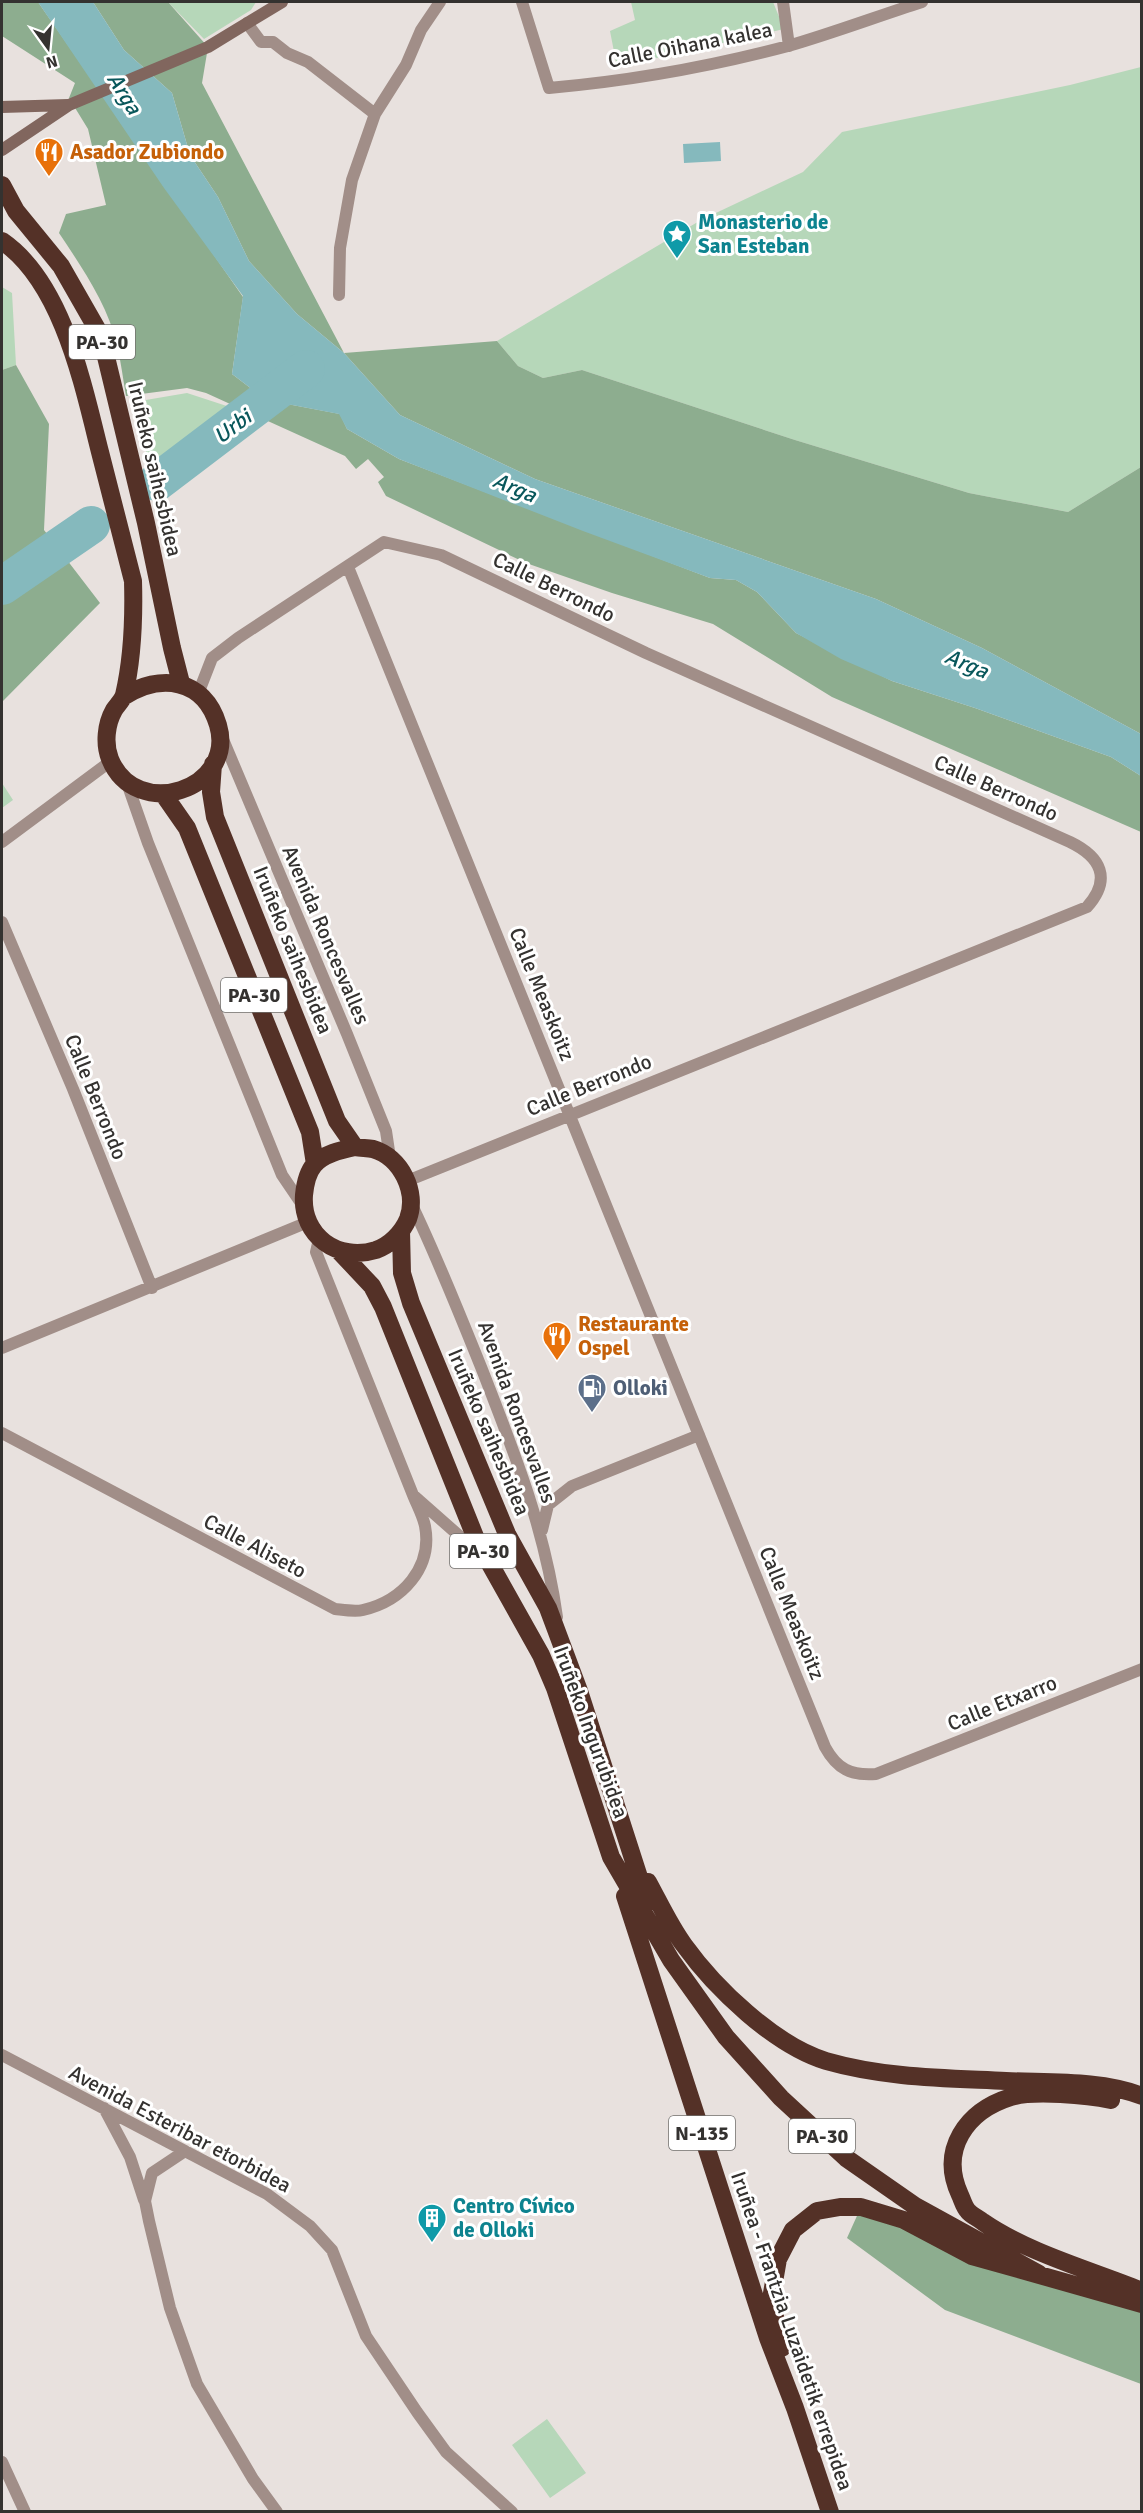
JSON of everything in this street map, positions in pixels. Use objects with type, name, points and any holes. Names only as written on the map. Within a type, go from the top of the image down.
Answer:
[{"type":"highway","name":"Iruñeko saihesbidea","points":[[2,185],[16,211],[61,266],[101,336],[181,683]]},
{"type":"highway","name":"PA-30","points":[[2,241],[32,272],[48,295],[76,357],[133,581],[134,614],[123,698],[113,712],[107,729],[107,747],[111,761],[127,783]]},
{"type":"highway","points":[[123,698],[138,687],[156,682],[181,683],[208,704],[219,729]]},
{"type":"highway","name":"PA-30","points":[[213,763],[219,747],[219,729]]},
{"type":"highway","name":"Iruñeko saihesbidea","points":[[213,763],[211,792],[215,817],[338,1121],[355,1147]]},
{"type":"highway","points":[[127,783],[145,792],[164,795],[184,791],[201,780],[213,763]]},
{"type":"highway","name":"PA-30","points":[[164,795],[187,828],[310,1132],[315,1164],[309,1174],[306,1214],[319,1239],[340,1252]]},
{"type":"highway","points":[[315,1164],[338,1150],[355,1147],[374,1149],[390,1158]]},
{"type":"highway","name":"PA-30","points":[[390,1158],[407,1181],[411,1203],[408,1218],[401,1231]]},
{"type":"highway","name":"Iruñeko saihesbidea","points":[[401,1231],[402,1274],[411,1303],[507,1534],[548,1608],[561,1642]]},
{"type":"highway","points":[[340,1252],[363,1254],[384,1247],[401,1231]]},
{"type":"highway","name":"Iruñeko Ingurubidea","points":[[340,1252],[372,1286],[383,1307],[476,1539],[541,1655],[555,1688],[611,1857],[671,1960],[726,2037],[781,2098],[846,2158],[915,2206],[1039,2274]]},
{"type":"highway","name":"Iruñeko Ingurubidea","points":[[561,1642],[659,1938]]},
{"type":"highway","points":[[630,1850],[683,1944],[758,2024],[789,2043],[825,2060],[894,2075],[1088,2085],[1142,2096]]},
{"type":"highway","name":"Iruñea - Frantzia Luzaidetik errepidea","points":[[611,1857],[648,1964],[768,2338],[795,2408],[830,2511]]},
{"type":"highway","points":[[1142,2108],[1103,2099],[1039,2093],[1012,2096],[984,2109],[961,2132],[954,2146],[951,2163],[953,2180],[968,2211],[1005,2237],[1142,2291]]},
{"type":"highway","points":[[795,2408],[771,2299],[778,2259],[793,2230],[818,2211],[840,2206],[861,2207],[904,2220],[972,2256],[1039,2274]]},
{"type":"highway","name":"PA-30","points":[[1039,2274],[1076,2288],[1142,2304]]},
{"type":"main road","points":[[2,150],[74,102],[208,47],[282,2]]},
{"type":"main road","points":[[2,107],[74,102]]},
{"type":"street","points":[[339,295],[340,248],[352,180],[375,114],[406,64],[421,30],[440,2]]},
{"type":"street","name":"Calle Oihana kalea","points":[[522,2],[549,88],[698,68],[789,46],[922,2]]},
{"type":"street","points":[[783,2],[789,46]]},
{"type":"street","points":[[247,23],[261,42],[273,42],[287,53],[308,62],[375,114]]},
{"type":"street","name":"Calle Berrondo","points":[[198,694],[212,658],[238,638],[384,542],[441,555],[646,653],[1070,842],[1089,853],[1099,865],[1101,879],[1099,891],[1087,907],[407,1181]]},
{"type":"street","name":"Calle Measkoitz","points":[[348,567],[825,1747],[832,1760],[845,1771],[854,1774],[876,1774]]},
{"type":"street","name":"Avenida Roncesvalles","points":[[219,729],[386,1131],[390,1158]]},
{"type":"street","points":[[2,842],[111,761]]},
{"type":"street","points":[[2,1348],[152,1288],[306,1214],[282,1175],[148,843],[127,783]]},
{"type":"street","name":"Calle Berrondo","points":[[2,922],[73,1089],[152,1288]]},
{"type":"street","name":"Avenida Roncesvalles","points":[[411,1203],[437,1256],[522,1470],[550,1569],[561,1642]]},
{"type":"street","points":[[319,1239],[316,1252],[413,1496],[488,1561]]},
{"type":"street","name":"Calle Aliseto","points":[[2,1433],[335,1610],[361,1611],[386,1602],[401,1593],[416,1576],[425,1551],[425,1526],[413,1496]]},
{"type":"street","points":[[541,1535],[543,1517],[548,1505],[572,1486],[699,1435]]},
{"type":"street","name":"Calle Etxarro","points":[[876,1774],[1142,1669]]},
{"type":"street","name":"Avenida Esteribar etorbidea","points":[[2,2055],[267,2194],[310,2226],[332,2250],[366,2336],[417,2412],[446,2451],[512,2511]]},
{"type":"street","points":[[104,2108],[130,2157],[145,2202],[170,2308],[197,2384],[252,2479],[277,2511]]},
{"type":"street","points":[[145,2202],[152,2173],[185,2151]]},
{"type":"street","points":[[2,2462],[26,2511]]},
{"type":"green space","points":[[2,2],[38,2],[243,297],[232,374],[266,400],[340,414],[347,429],[399,459],[710,578],[736,580],[757,592],[796,633],[892,681],[1111,757],[1141,776],[1141,832],[832,697],[713,624],[612,593],[526,563],[386,496],[378,482],[384,477],[368,459],[356,469],[345,456],[206,393],[187,388],[126,396],[117,345],[107,315],[93,286],[59,233],[66,214],[106,205],[88,129],[69,98],[75,83],[2,36]]},
{"type":"green space","points":[[93,2],[168,2],[208,47],[202,83],[344,353],[297,314],[249,261],[218,197],[190,155],[172,93],[124,50]]},
{"type":"green space","points":[[168,2],[256,2],[251,10],[204,39]]},
{"type":"green space","points":[[631,2],[773,2],[784,29],[617,67],[610,31],[635,20]]},
{"type":"green space","points":[[1141,67],[1141,467],[1068,512],[969,493],[795,440],[582,370],[543,378],[518,366],[497,341],[701,220],[803,172],[842,132],[1070,85]]},
{"type":"green space","points":[[2,287],[12,293],[16,365],[2,370]]},
{"type":"green space","points":[[497,341],[518,366],[543,378],[582,370],[795,440],[969,493],[1068,512],[1141,467],[1141,734],[982,648],[876,599],[535,479],[400,415],[344,353]]},
{"type":"green space","points":[[16,365],[49,424],[44,530],[100,603],[2,702],[2,370]]},
{"type":"green space","points":[[187,393],[245,412],[153,481],[134,402]]},
{"type":"green space","points":[[2,783],[13,800],[2,808]]},
{"type":"green space","points":[[861,2207],[1141,2304],[1141,2384],[945,2310],[847,2238]]},
{"type":"green space","points":[[547,2419],[586,2473],[550,2498],[512,2445]]},
{"type":"water","name":"Arga","points":[[38,2],[93,2],[124,50],[172,93],[190,155],[218,197],[249,261],[297,314],[344,353],[400,415],[535,479],[876,599],[982,648],[1141,734],[1141,776],[1111,757],[892,681],[841,659],[796,633],[757,592],[736,580],[710,578],[399,459],[347,429],[339,414],[266,400],[232,374],[243,296],[164,188]]},
{"type":"water","points":[[720,142],[721,161],[684,163],[683,144]]},
{"type":"waterway","name":"Urbi","points":[[157,482],[306,369]]},
{"type":"waterway","name":"Urbi","points":[[2,586],[91,525]]},
{"type":"place","name":"Asador Zubiondo","points":[[49,178]]},
{"type":"place","name":"Monasterio de San Esteban","points":[[677,260]]},
{"type":"place","name":"Restaurante Ospel","points":[[557,1362]]},
{"type":"place","name":"Olloki","points":[[592,1414]]},
{"type":"place","name":"Centro Cívico de Olloki","points":[[432,2244]]}]
